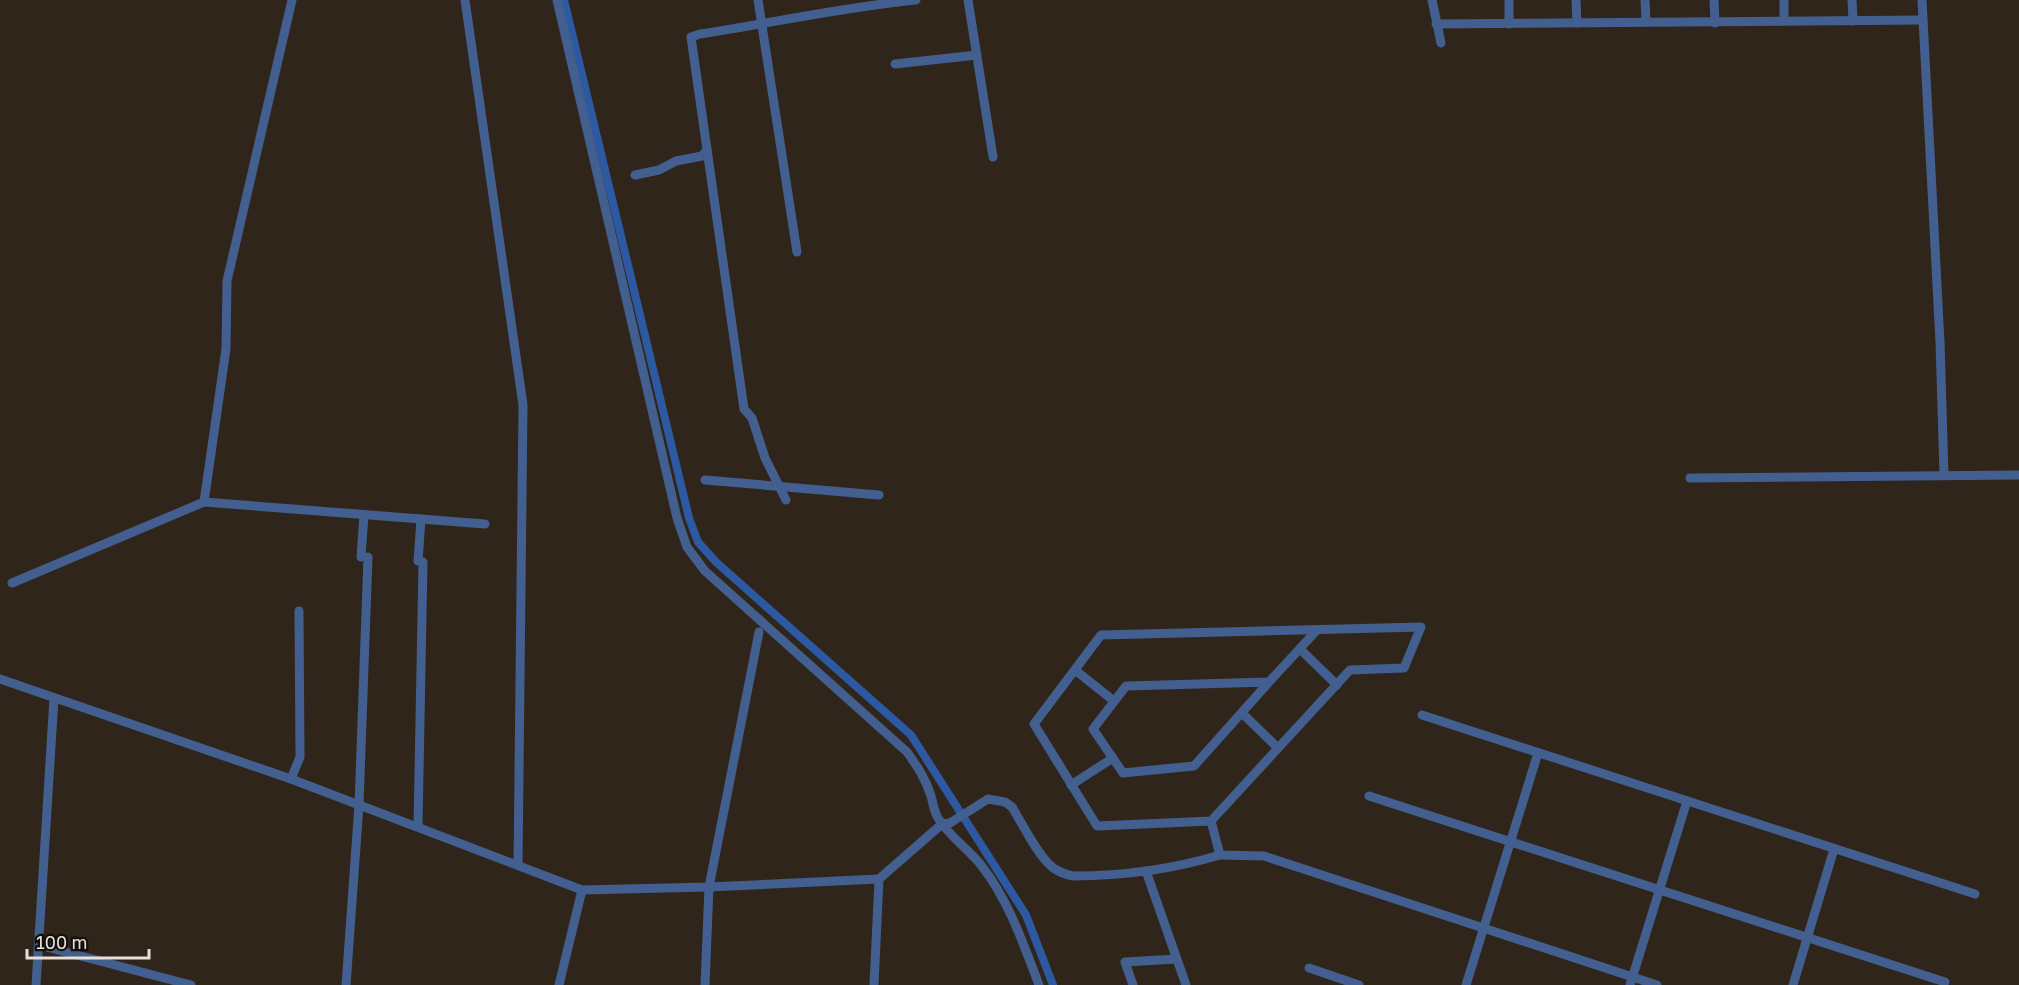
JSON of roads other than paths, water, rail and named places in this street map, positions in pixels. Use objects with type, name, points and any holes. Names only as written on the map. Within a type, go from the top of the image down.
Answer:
[{"type":"street","points":[[204,502],[226,349],[227,281],[292,0]]},
{"type":"street","points":[[465,0],[523,405],[518,865]]},
{"type":"street","points":[[557,0],[677,518],[687,547],[705,571],[907,752],[924,779],[936,816],[946,823],[948,832],[965,846],[981,865],[1002,898],[1021,937],[1039,985]]},
{"type":"street","points":[[758,0],[798,252]]},
{"type":"street","points":[[786,500],[765,458],[752,417],[744,409],[691,37],[869,4],[916,0]]},
{"type":"street","points":[[968,0],[993,157]]},
{"type":"street","points":[[1432,0],[1441,43]]},
{"type":"street","points":[[1509,0],[1509,24]]},
{"type":"street","points":[[1576,0],[1577,23]]},
{"type":"street","points":[[1645,0],[1646,22]]},
{"type":"street","points":[[1714,0],[1715,23]]},
{"type":"street","points":[[1784,0],[1784,21]]},
{"type":"street","points":[[1852,0],[1852,21]]},
{"type":"street","points":[[1922,0],[1940,342],[1944,476]]},
{"type":"street","points":[[1436,24],[1923,20]]},
{"type":"street","points":[[895,64],[977,55]]},
{"type":"street","points":[[635,175],[659,170],[676,161],[702,156],[707,150]]},
{"type":"street","points":[[1690,478],[2019,475]]},
{"type":"street","points":[[705,480],[879,495]]},
{"type":"street","points":[[12,584],[204,502],[485,524]]},
{"type":"street","points":[[346,985],[359,805],[364,515]]},
{"type":"street","points":[[418,826],[421,519]]},
{"type":"street","points":[[291,779],[300,757],[299,610]]},
{"type":"street","points":[[1422,627],[1404,668],[1350,670],[1211,821],[1097,826],[1034,724],[1101,635],[1317,630],[1422,627]]},
{"type":"street","points":[[1269,682],[1126,686],[1093,729],[1123,773],[1194,766],[1317,630]]},
{"type":"street","points":[[705,985],[709,887],[759,632]]},
{"type":"street","points":[[1300,649],[1337,685]]},
{"type":"street","points":[[1075,670],[1114,701]]},
{"type":"street","points":[[0,679],[291,779],[582,890],[879,879],[946,823],[988,799],[997,799],[1005,801],[1012,807],[1051,867],[1061,873],[1085,876],[1146,871],[1184,865],[1220,855],[1264,856],[1484,928],[1631,981],[1657,985]]},
{"type":"street","points":[[36,985],[54,698]]},
{"type":"street","points":[[1242,713],[1278,748]]},
{"type":"street","points":[[1422,715],[1975,894]]},
{"type":"street","points":[[1466,985],[1538,753]]},
{"type":"street","points":[[1071,785],[1113,758]]},
{"type":"street","points":[[1369,796],[1945,982]]},
{"type":"street","points":[[1631,981],[1687,801]]},
{"type":"street","points":[[1211,821],[1220,855]]},
{"type":"street","points":[[1793,985],[1834,849]]},
{"type":"street","points":[[1146,871],[1186,985]]},
{"type":"street","points":[[874,985],[879,879]]},
{"type":"street","points":[[559,985],[582,890]]},
{"type":"street","points":[[39,945],[191,985]]},
{"type":"street","points":[[1133,985],[1125,962],[1176,958]]},
{"type":"street","points":[[1309,968],[1359,985]]},
{"type":"waterway","points":[[564,0],[689,518],[698,542],[716,562],[911,735],[1026,915],[1053,985]]}]
